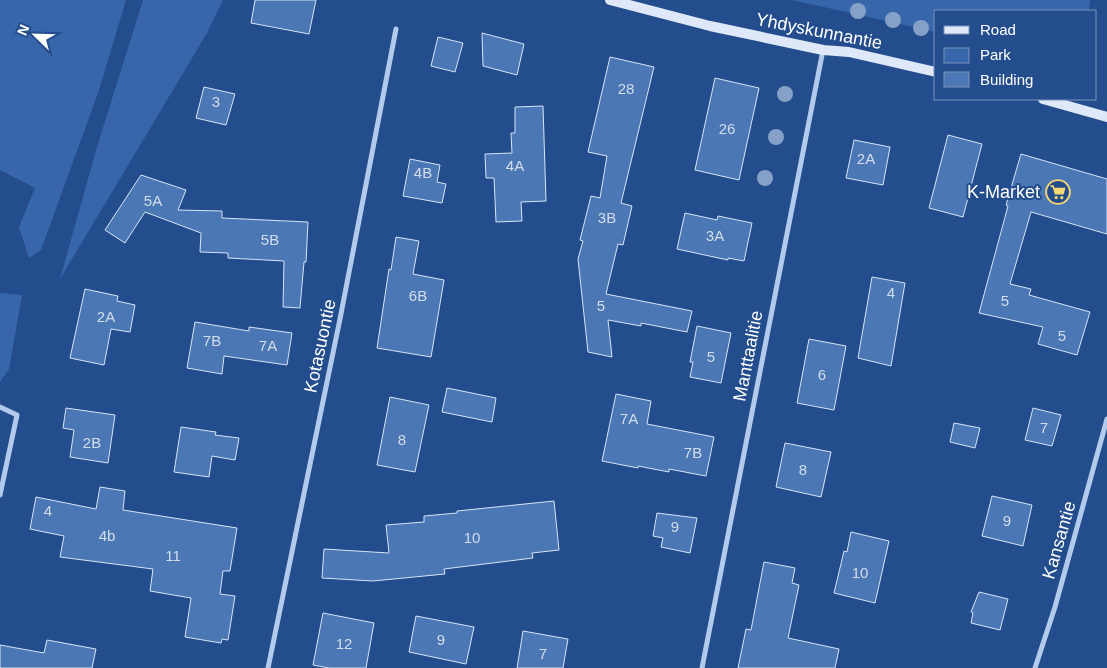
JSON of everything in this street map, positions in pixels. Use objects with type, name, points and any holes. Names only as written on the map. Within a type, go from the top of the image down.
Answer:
[{"type":"main road","name":"Yhdyskunnantie","points":[[610,0],[710,26],[823,50],[848,52],[934,72]]},
{"type":"main road","points":[[1047,100],[1107,117]]},
{"type":"street","name":"Kotasuontie","points":[[268,668],[340,319],[396,29]]},
{"type":"street","name":"Manttaalitie","points":[[702,668],[823,50]]},
{"type":"street","points":[[0,407],[17,415],[0,494]]},
{"type":"street","name":"Kansantie","points":[[1035,668],[1055,607],[1107,419]]},
{"type":"green space","points":[[0,0],[126,0],[98,93],[41,250],[29,258],[19,227],[35,188],[0,170]]},
{"type":"green space","points":[[143,0],[223,0],[207,33],[60,279],[97,147]]},
{"type":"green space","points":[[792,0],[1090,0],[1089,10],[934,10],[934,32]]},
{"type":"green space","points":[[0,293],[22,295],[9,369],[0,382]]},
{"type":"building","points":[[255,0],[316,0],[309,34],[251,23]]},
{"type":"building","points":[[482,33],[524,44],[517,75],[483,66]]},
{"type":"building","points":[[438,37],[463,43],[455,72],[431,66]]},
{"type":"building","points":[[610,57],[654,67],[621,203],[632,206],[623,245],[618,244],[606,294],[692,311],[687,332],[641,323],[641,326],[608,320],[612,357],[588,352],[578,259],[583,241],[580,240],[591,196],[600,198],[607,156],[588,152]]},
{"type":"building","points":[[715,78],[759,88],[739,180],[695,170]]},
{"type":"building","points":[[204,87],[235,94],[226,125],[196,118]]},
{"type":"building","points":[[543,106],[546,201],[521,202],[522,221],[496,222],[494,178],[486,178],[485,154],[512,153],[511,133],[515,133],[515,107]]},
{"type":"building","points":[[948,135],[982,144],[963,217],[929,208]]},
{"type":"building","points":[[854,140],[890,147],[883,185],[846,178]]},
{"type":"building","points":[[1021,154],[1107,179],[1107,234],[1031,212],[1010,284],[1031,289],[1029,295],[1090,312],[1077,355],[1038,344],[1043,327],[979,313]]},
{"type":"building","points":[[410,159],[440,165],[437,182],[446,184],[442,203],[403,196]]},
{"type":"building","points":[[141,175],[186,190],[178,210],[222,211],[222,218],[308,222],[306,262],[304,262],[300,308],[283,307],[284,261],[228,258],[228,253],[200,252],[201,233],[145,212],[125,243],[105,230]]},
{"type":"building","points":[[685,213],[717,220],[718,216],[752,223],[744,261],[728,258],[728,260],[677,249]]},
{"type":"building","points":[[396,237],[419,241],[413,274],[444,280],[431,357],[377,348],[389,269],[391,270]]},
{"type":"building","points":[[872,277],[905,283],[891,366],[858,358]]},
{"type":"building","points":[[85,289],[118,296],[117,301],[135,305],[130,332],[111,329],[104,365],[70,358]]},
{"type":"building","points":[[195,322],[249,331],[249,327],[292,333],[287,365],[224,356],[222,374],[187,368]]},
{"type":"building","points":[[697,326],[731,333],[721,383],[690,377],[693,362],[690,362]]},
{"type":"building","points":[[809,339],[846,346],[834,410],[797,403]]},
{"type":"building","points":[[447,388],[496,398],[492,422],[442,412]]},
{"type":"building","points":[[616,394],[651,401],[647,424],[714,437],[706,476],[669,469],[669,472],[638,466],[638,468],[602,461]]},
{"type":"building","points":[[390,397],[429,405],[415,472],[377,465]]},
{"type":"building","points":[[66,408],[115,415],[108,463],[70,457],[74,430],[63,428]]},
{"type":"building","points":[[1033,408],[1061,415],[1052,446],[1025,440]]},
{"type":"building","points":[[954,423],[980,428],[975,448],[950,442]]},
{"type":"building","points":[[181,427],[216,432],[215,435],[239,438],[235,460],[212,456],[209,477],[174,472]]},
{"type":"building","points":[[785,443],[831,452],[821,497],[776,487]]},
{"type":"building","points":[[100,487],[125,491],[123,510],[237,528],[230,571],[223,571],[220,594],[235,596],[228,640],[222,639],[221,643],[185,637],[191,598],[150,591],[153,569],[60,557],[64,536],[30,529],[36,497],[96,509]]},
{"type":"building","points":[[992,496],[1032,505],[1023,546],[982,536]]},
{"type":"building","points":[[554,501],[559,550],[532,553],[533,558],[444,569],[445,574],[373,581],[322,578],[324,549],[389,553],[386,525],[424,522],[424,516],[457,513],[457,511]]},
{"type":"building","points":[[657,513],[697,518],[690,553],[661,547],[663,538],[653,536]]},
{"type":"building","points":[[851,532],[889,541],[875,603],[834,593],[844,551],[847,552]]},
{"type":"building","points":[[764,562],[795,568],[792,583],[799,585],[788,638],[839,649],[835,668],[738,668],[746,629],[751,630]]},
{"type":"building","points":[[979,592],[1008,599],[1000,630],[971,623],[973,613],[971,612]]},
{"type":"building","points":[[323,613],[374,623],[366,668],[329,668],[313,665]]},
{"type":"building","points":[[416,616],[474,627],[466,664],[409,652]]},
{"type":"building","points":[[523,631],[568,639],[563,668],[517,668]]},
{"type":"building","points":[[47,640],[96,649],[92,668],[0,668],[0,645],[44,653]]},
{"type":"place","name":"K-Market","points":[[1058,192]]}]
